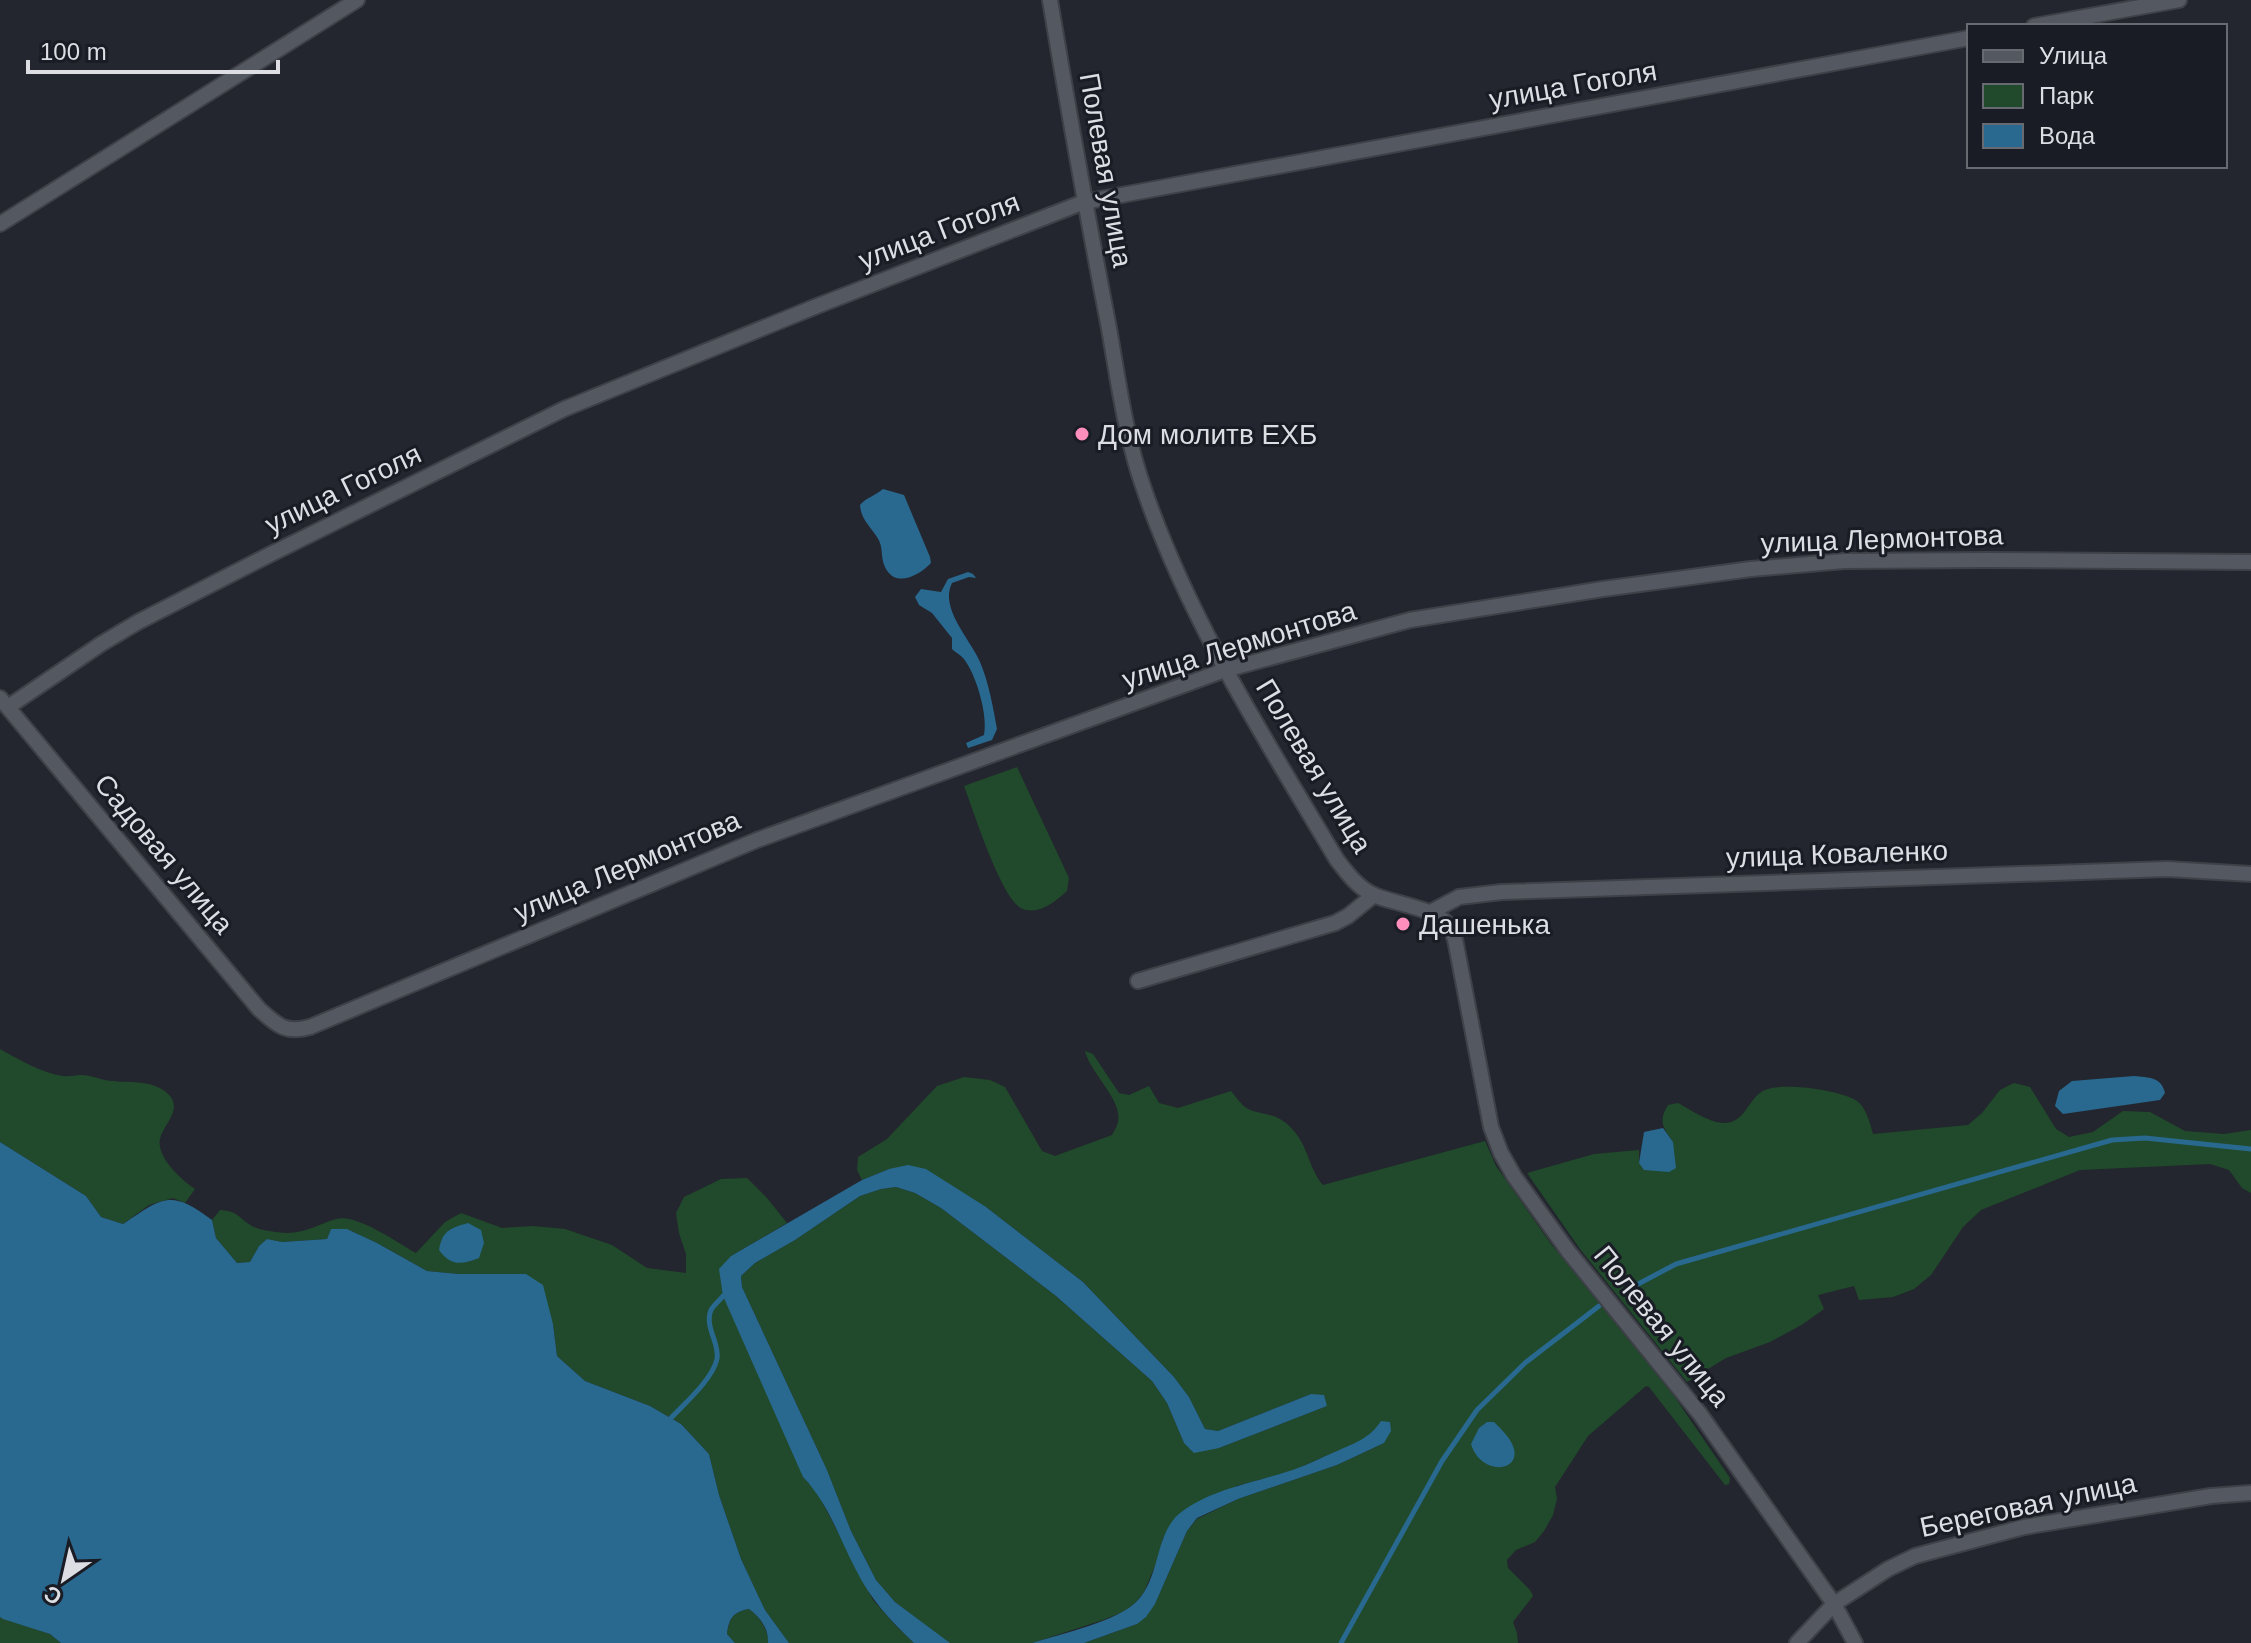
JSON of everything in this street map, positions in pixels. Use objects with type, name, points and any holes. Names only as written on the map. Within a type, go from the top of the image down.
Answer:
[{"type":"street","points":[[0,224],[357,0]]},
{"type":"street","name":"Полевая улица","points":[[1050,0],[1125,416],[1142,485],[1174,568],[1225,670],[1337,860],[1354,880],[1374,895],[1429,913],[1450,926],[1491,1127],[1501,1153],[1568,1251],[1700,1414],[1834,1604],[1855,1643]]},
{"type":"street","points":[[2044,24],[2152,2],[2179,0]]},
{"type":"street","name":"улица Гоголя","points":[[4,702],[138,622],[564,409],[1084,202],[1967,38]]},
{"type":"street","name":"улица Лермонтова","points":[[297,1030],[757,840],[1225,670],[1410,620],[1603,589],[1766,567],[1844,561],[2251,562]]},
{"type":"street","name":"Садовая улица","points":[[4,702],[259,1009],[274,1022],[297,1030]]},
{"type":"street","name":"улица Коваленко","points":[[1429,913],[1459,897],[1502,892],[2167,869],[2251,874]]},
{"type":"street","points":[[1138,981],[1335,923],[1374,895]]},
{"type":"street","name":"Береговая улица","points":[[1797,1643],[1834,1604],[1902,1561],[2024,1527],[2211,1496],[2251,1493]]},
{"type":"green space","points":[[1017,767],[1069,878],[1067,891],[1036,910],[1023,909],[1006,890],[964,786]]},
{"type":"green space","points":[[0,1049],[31,1066],[55,1074],[140,1083],[164,1090],[170,1096],[174,1109],[162,1134],[160,1147],[169,1165],[195,1189],[185,1203],[173,1198],[149,1205],[123,1224],[101,1217],[86,1196],[0,1142]]},
{"type":"green space","points":[[1085,1051],[1093,1054],[1119,1093],[1129,1095],[1149,1086],[1159,1103],[1178,1108],[1231,1091],[1246,1108],[1276,1117],[1293,1130],[1323,1185],[1485,1141],[1496,1166],[1551,1244],[1674,1396],[1730,1478],[1729,1484],[1725,1485],[1646,1386],[1588,1436],[1555,1487],[1557,1499],[1553,1515],[1544,1531],[1535,1542],[1516,1550],[1507,1560],[1508,1568],[1533,1596],[1513,1622],[1518,1643],[1084,1643],[1137,1624],[1155,1604],[1187,1531],[1197,1519],[1238,1499],[1337,1465],[1384,1443],[1375,1431],[1363,1440],[1289,1472],[1236,1486],[1163,1538],[1144,1592],[1125,1611],[1032,1643],[949,1643],[895,1602],[876,1580],[742,1287],[741,1276],[755,1263],[860,1196],[896,1187],[915,1193],[941,1208],[983,1240],[1056,1296],[1152,1381],[1167,1403],[1184,1443],[1219,1448],[1327,1406],[1311,1394],[1218,1431],[1205,1429],[1189,1397],[1174,1377],[1083,1282],[986,1207],[889,1169],[862,1180],[857,1170],[858,1157],[887,1139],[937,1086],[964,1077],[990,1080],[1005,1087],[1042,1151],[1055,1156],[1112,1135],[1118,1122],[1116,1105]]},
{"type":"green space","points":[[2014,1083],[2030,1087],[2056,1129],[2069,1137],[2093,1132],[2123,1111],[2150,1112],[2185,1131],[2224,1134],[2251,1130],[2251,1193],[2242,1188],[2229,1170],[2210,1164],[2080,1170],[1981,1210],[1963,1227],[1931,1275],[1914,1289],[1893,1297],[1859,1300],[1854,1286],[1818,1295],[1824,1309],[1803,1324],[1770,1342],[1726,1358],[1687,1382],[1580,1249],[1527,1173],[1594,1154],[1639,1150],[1639,1163],[1673,1142],[1664,1128],[1663,1120],[1668,1105],[1678,1103],[1723,1123],[1737,1119],[1765,1090],[1798,1087],[1826,1091],[1857,1101],[1867,1116],[1873,1134],[1968,1125],[2000,1090]]},
{"type":"green space","points":[[747,1178],[787,1223],[731,1256],[803,1477],[817,1492],[873,1600],[914,1643],[789,1643],[765,1610],[741,1559],[709,1454],[681,1424],[650,1406],[585,1381],[557,1356],[553,1324],[526,1274],[427,1271],[347,1229],[331,1229],[327,1239],[282,1242],[267,1239],[250,1262],[237,1263],[216,1238],[212,1220],[220,1210],[226,1211],[235,1213],[258,1228],[285,1233],[344,1218],[377,1230],[416,1253],[445,1222],[461,1213],[502,1228],[533,1226],[565,1229],[612,1245],[647,1268],[686,1273],[686,1254],[676,1213],[684,1197],[721,1179]]},
{"type":"green space","points":[[749,1609],[762,1623],[768,1643],[735,1643],[727,1634],[733,1617]]},
{"type":"green space","points":[[0,1617],[50,1634],[61,1643],[0,1643]]},
{"type":"water","points":[[883,489],[904,495],[930,557],[931,563],[926,568],[908,578],[901,579],[889,574],[879,541],[861,510],[863,502]]},
{"type":"water","points":[[968,572],[976,578],[969,577],[952,583],[950,603],[983,670],[997,729],[992,740],[968,748],[966,743],[984,735],[978,687],[965,660],[952,649],[952,638],[915,597],[921,589],[941,592],[948,579]]},
{"type":"water","points":[[2134,1076],[2161,1083],[2165,1093],[2160,1100],[2063,1114],[2055,1106],[2059,1091],[2072,1081]]},
{"type":"water","points":[[1663,1128],[1673,1142],[1676,1168],[1669,1172],[1644,1170],[1639,1163],[1644,1132]]},
{"type":"water","points":[[0,1142],[86,1196],[101,1217],[123,1224],[166,1200],[186,1203],[212,1220],[216,1238],[237,1263],[250,1262],[267,1239],[282,1242],[327,1239],[331,1229],[347,1229],[427,1271],[526,1274],[543,1285],[557,1356],[585,1381],[650,1406],[681,1424],[709,1454],[741,1559],[765,1610],[789,1643],[768,1643],[763,1624],[749,1609],[739,1612],[731,1620],[727,1634],[735,1643],[61,1643],[50,1634],[3,1619],[0,1617]]},
{"type":"water","points":[[908,1165],[926,1169],[986,1207],[1083,1282],[1174,1377],[1189,1397],[1205,1429],[1218,1431],[1311,1394],[1324,1395],[1327,1406],[1219,1448],[1194,1453],[1184,1443],[1167,1403],[1152,1381],[1056,1296],[941,1208],[915,1193],[896,1187],[860,1196],[755,1263],[741,1276],[742,1287],[876,1580],[895,1602],[950,1643],[914,1643],[868,1591],[827,1510],[803,1477],[723,1296],[719,1269],[731,1256],[862,1180]]},
{"type":"water","points":[[468,1223],[481,1230],[484,1243],[479,1258],[462,1263],[452,1261],[439,1250],[442,1238],[452,1229]]},
{"type":"water","points":[[1381,1421],[1390,1422],[1391,1431],[1384,1443],[1337,1465],[1238,1499],[1197,1518],[1187,1531],[1155,1604],[1137,1624],[1084,1643],[1032,1643],[1089,1626],[1129,1608],[1146,1589],[1168,1529],[1184,1510],[1220,1492],[1293,1470],[1350,1445],[1367,1436]]},
{"type":"water","points":[[1487,1422],[1494,1422],[1513,1445],[1514,1457],[1505,1466],[1490,1466],[1482,1461],[1471,1444],[1479,1428]]},
{"type":"waterway","points":[[1623,1292],[1676,1264],[2112,1140],[2145,1138],[2251,1149]]},
{"type":"waterway","points":[[671,1418],[697,1391],[714,1367],[717,1353],[709,1316],[723,1296]]},
{"type":"waterway","points":[[1341,1643],[1442,1461],[1477,1410],[1525,1363],[1599,1306]]},
{"type":"place","name":"Дом молитв ЕХБ","points":[[1082,434]]},
{"type":"place","name":"Дашенька","points":[[1403,924]]}]
